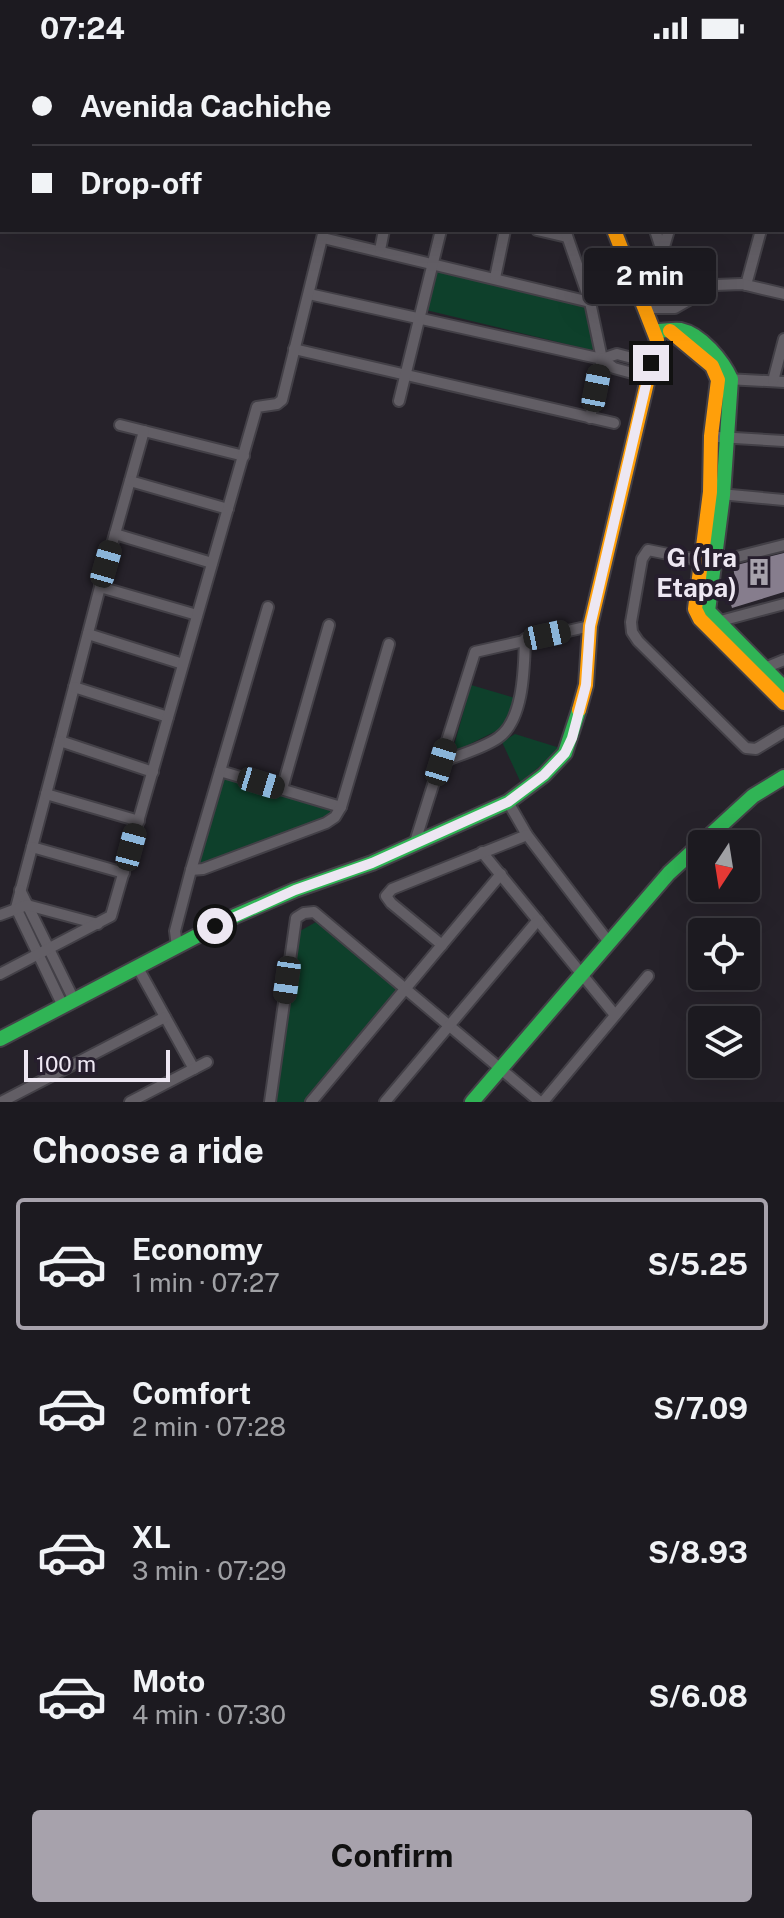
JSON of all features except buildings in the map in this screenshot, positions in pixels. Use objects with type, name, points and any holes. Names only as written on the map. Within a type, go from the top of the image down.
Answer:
[{"type":"street","points":[[380,250],[384,232]]},
{"type":"street","points":[[399,401],[440,232]]},
{"type":"street","points":[[495,278],[505,232]]},
{"type":"street","points":[[615,232],[646,308],[663,331]]},
{"type":"street","points":[[656,232],[672,282]]},
{"type":"street","points":[[662,252],[668,232]]},
{"type":"street","points":[[746,285],[760,232]]},
{"type":"street","points":[[566,233],[590,302],[602,359],[590,418]]},
{"type":"street","points":[[0,974],[111,916],[257,407],[277,404],[282,400],[323,234],[590,302]]},
{"type":"street","points":[[646,308],[675,308],[715,285],[746,285],[784,294]]},
{"type":"street","points":[[309,294],[602,359],[614,368],[649,370]]},
{"type":"street","points":[[663,331],[683,330],[706,345],[724,364],[717,494],[707,562],[708,611],[712,624],[759,671],[784,703]]},
{"type":"street","points":[[0,1039],[235,916],[295,890],[372,863],[508,802],[556,764],[568,746],[586,685],[590,626],[649,370],[657,340],[663,331]]},
{"type":"street","points":[[724,380],[779,381],[784,339]]},
{"type":"street","points":[[294,349],[614,423]]},
{"type":"street","points":[[120,425],[244,456]]},
{"type":"street","points":[[68,1001],[38,954],[21,906],[20,890],[144,431]]},
{"type":"street","points":[[718,437],[784,441]]},
{"type":"street","points":[[130,481],[228,509]]},
{"type":"street","points":[[717,494],[784,500]]},
{"type":"street","points":[[115,534],[212,563]]},
{"type":"street","points":[[784,545],[707,562],[653,550],[644,554],[631,622],[632,632],[746,748],[756,749],[784,732]]},
{"type":"street","points":[[100,587],[197,615]]},
{"type":"street","points":[[712,624],[784,604]]},
{"type":"street","points":[[177,946],[175,931],[191,870],[268,607]]},
{"type":"street","points":[[282,789],[329,625]]},
{"type":"street","points":[[415,842],[475,652],[590,626]]},
{"type":"street","points":[[88,634],[183,664]]},
{"type":"street","points":[[441,762],[497,739],[511,726],[524,679],[525,639]]},
{"type":"street","points":[[191,870],[203,869],[335,817],[341,807],[389,644]]},
{"type":"street","points":[[759,671],[784,660]]},
{"type":"street","points":[[759,671],[784,688]]},
{"type":"street","points":[[74,687],[168,717]]},
{"type":"street","points":[[60,741],[153,772]]},
{"type":"street","points":[[220,771],[341,807]]},
{"type":"street","points":[[472,1102],[669,873],[753,796],[784,777]]},
{"type":"street","points":[[46,794],[139,821]]},
{"type":"street","points":[[508,802],[527,835],[608,941]]},
{"type":"street","points":[[442,945],[386,896],[392,889],[527,835]]},
{"type":"street","points":[[32,847],[124,873]]},
{"type":"street","points":[[482,852],[615,1015]]},
{"type":"street","points":[[311,1102],[501,874]]},
{"type":"street","points":[[21,906],[49,949],[68,1001]]},
{"type":"street","points":[[0,915],[21,906],[98,924]]},
{"type":"street","points":[[270,1102],[296,918],[304,913],[314,912],[542,1102],[648,976]]},
{"type":"street","points":[[385,1102],[538,920]]},
{"type":"street","points":[[138,968],[194,1069]]},
{"type":"street","points":[[1,1102],[165,1017]]},
{"type":"street","points":[[130,1102],[207,1062]]},
{"type":"green space","points":[[439,261],[587,298],[597,348],[591,350],[426,310]]},
{"type":"green space","points":[[471,685],[515,698],[506,726],[452,753]]},
{"type":"green space","points":[[515,734],[560,748],[521,783],[502,742]]},
{"type":"green space","points":[[222,776],[333,806],[334,811],[324,820],[202,866],[197,863]]},
{"type":"green space","points":[[316,922],[401,991],[309,1102],[274,1102],[300,931]]},
{"type":"traffic: fast","points":[[655,331],[681,330],[696,337],[723,364],[731,379],[723,495],[708,611],[784,688]]},
{"type":"traffic: fast","points":[[0,1039],[235,916],[295,890],[372,863],[508,802],[544,775],[565,753],[579,710]]},
{"type":"traffic: fast","points":[[472,1102],[669,873],[753,796],[784,777]]},
{"type":"traffic: slow","points":[[579,710],[586,685],[590,626],[657,340],[615,232]]},
{"type":"traffic: slow","points":[[670,331],[712,366],[718,380],[711,436],[710,492],[695,609],[700,619],[784,703]]},
{"type":"place","name":"G (1ra Etapa)","points":[[759,572]]},
{"type":"route","points":[[215,926],[295,890],[372,863],[508,802],[544,775],[565,753],[586,685],[590,626],[651,363]]}]
